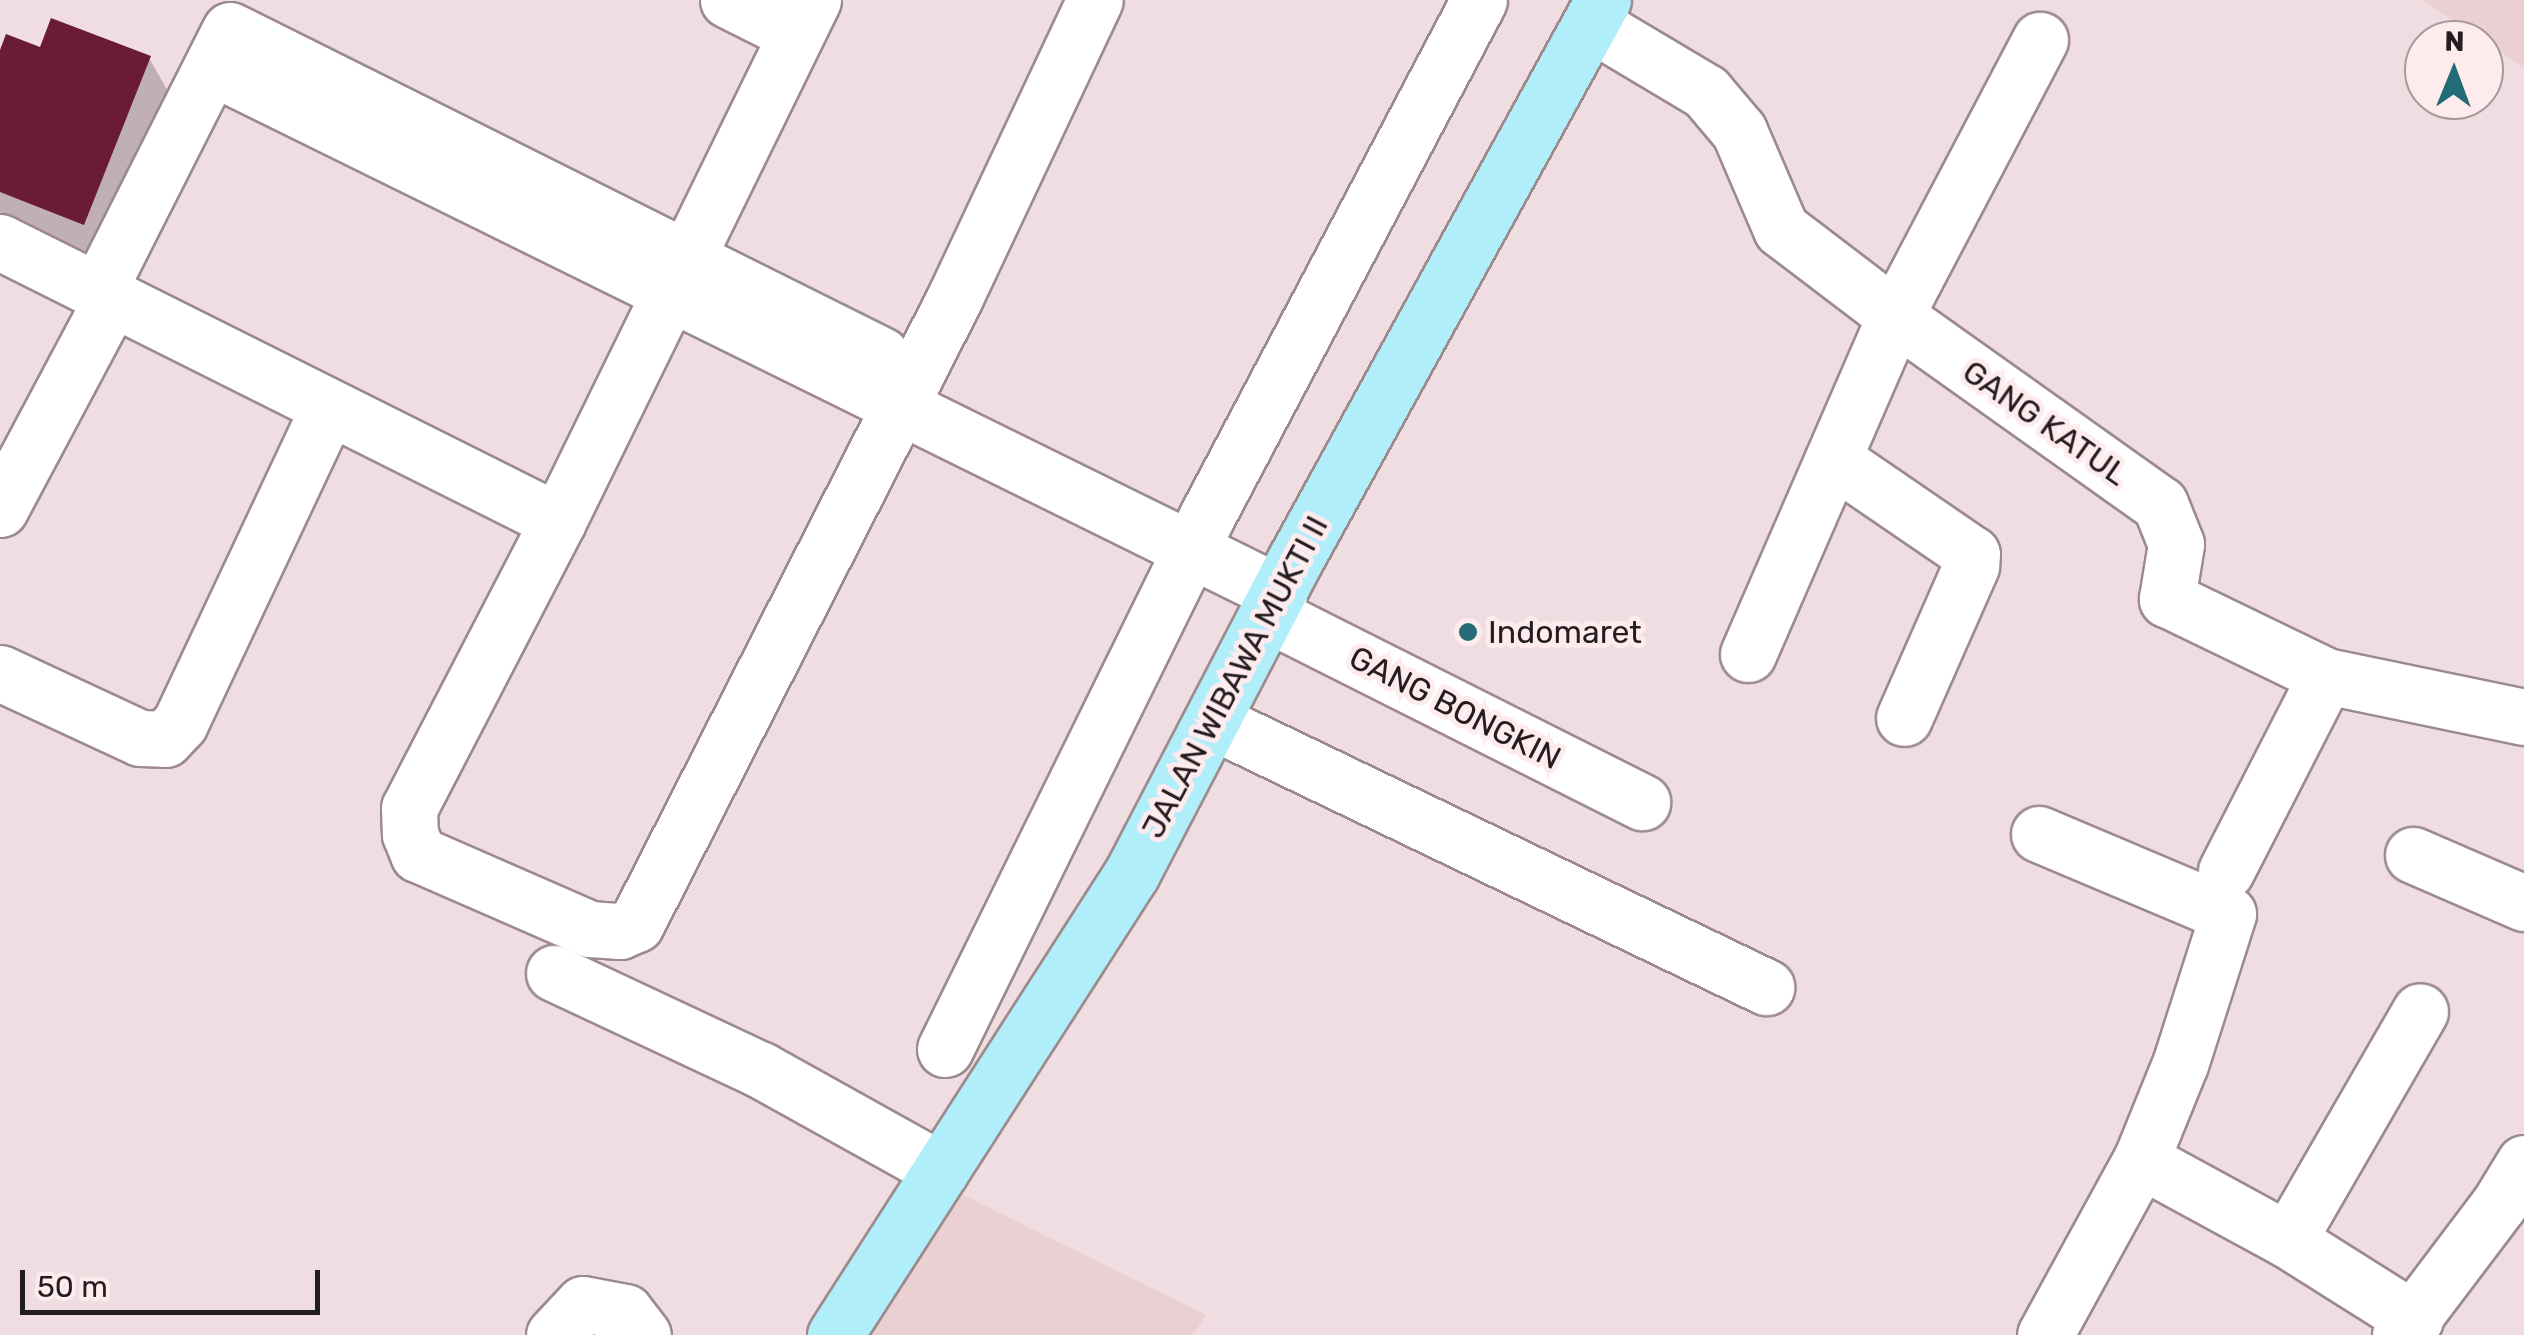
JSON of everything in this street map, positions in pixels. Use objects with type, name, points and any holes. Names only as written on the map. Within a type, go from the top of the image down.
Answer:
[{"type":"main road","name":"JALAN WIBAWA MUKTI II","points":[[835,1335],[1132,873],[1281,589],[1598,12]]},
{"type":"street","points":[[728,0],[804,17],[558,521],[408,808],[410,834],[418,854],[590,929],[620,932],[636,924],[906,389],[1095,0]]},
{"type":"street","points":[[945,1049],[1199,533],[1479,0]]},
{"type":"street","name":"GANG KATUL","points":[[1598,12],[1706,92],[1739,130],[1782,229],[1895,316],[2160,504],[2176,544],[2168,599],[2326,676],[2524,717]]},
{"type":"street","points":[[0,509],[229,32]]},
{"type":"street","name":"GANG BONGKIN","points":[[229,32],[679,275],[1199,533],[1281,589],[1642,802]]},
{"type":"street","points":[[1748,654],[1895,316],[2040,40]]},
{"type":"street","points":[[0,242],[558,521]]},
{"type":"street","points":[[0,673],[140,738],[166,739],[180,722],[328,406]]},
{"type":"street","points":[[1833,459],[1972,554],[1972,566],[1904,718]]},
{"type":"street","points":[[2226,871],[2326,676]]},
{"type":"street","points":[[1212,722],[1766,986]]},
{"type":"street","points":[[2039,834],[2228,914],[2180,1064],[2141,1160],[2046,1335]]},
{"type":"street","points":[[2413,854],[2524,903]]},
{"type":"street","points":[[554,973],[761,1070],[941,1170]]},
{"type":"street","points":[[2288,1240],[2420,1010]]},
{"type":"street","points":[[2141,1160],[2288,1240],[2407,1327],[2516,1195]]},
{"type":"street","points":[[554,1335],[582,1304],[625,1312],[644,1335]]},
{"type":"shaded area","points":[[2422,0],[2524,0],[2524,68],[2504,54],[2504,20],[2453,20]]},
{"type":"shaded area","points":[[953,1190],[1206,1315],[1193,1335],[870,1335]]},
{"type":"building","points":[[51,18],[151,56],[84,225],[0,192],[0,50],[6,34],[40,47]]},
{"type":"place","name":"Indomaret","points":[[1468,632]]}]
